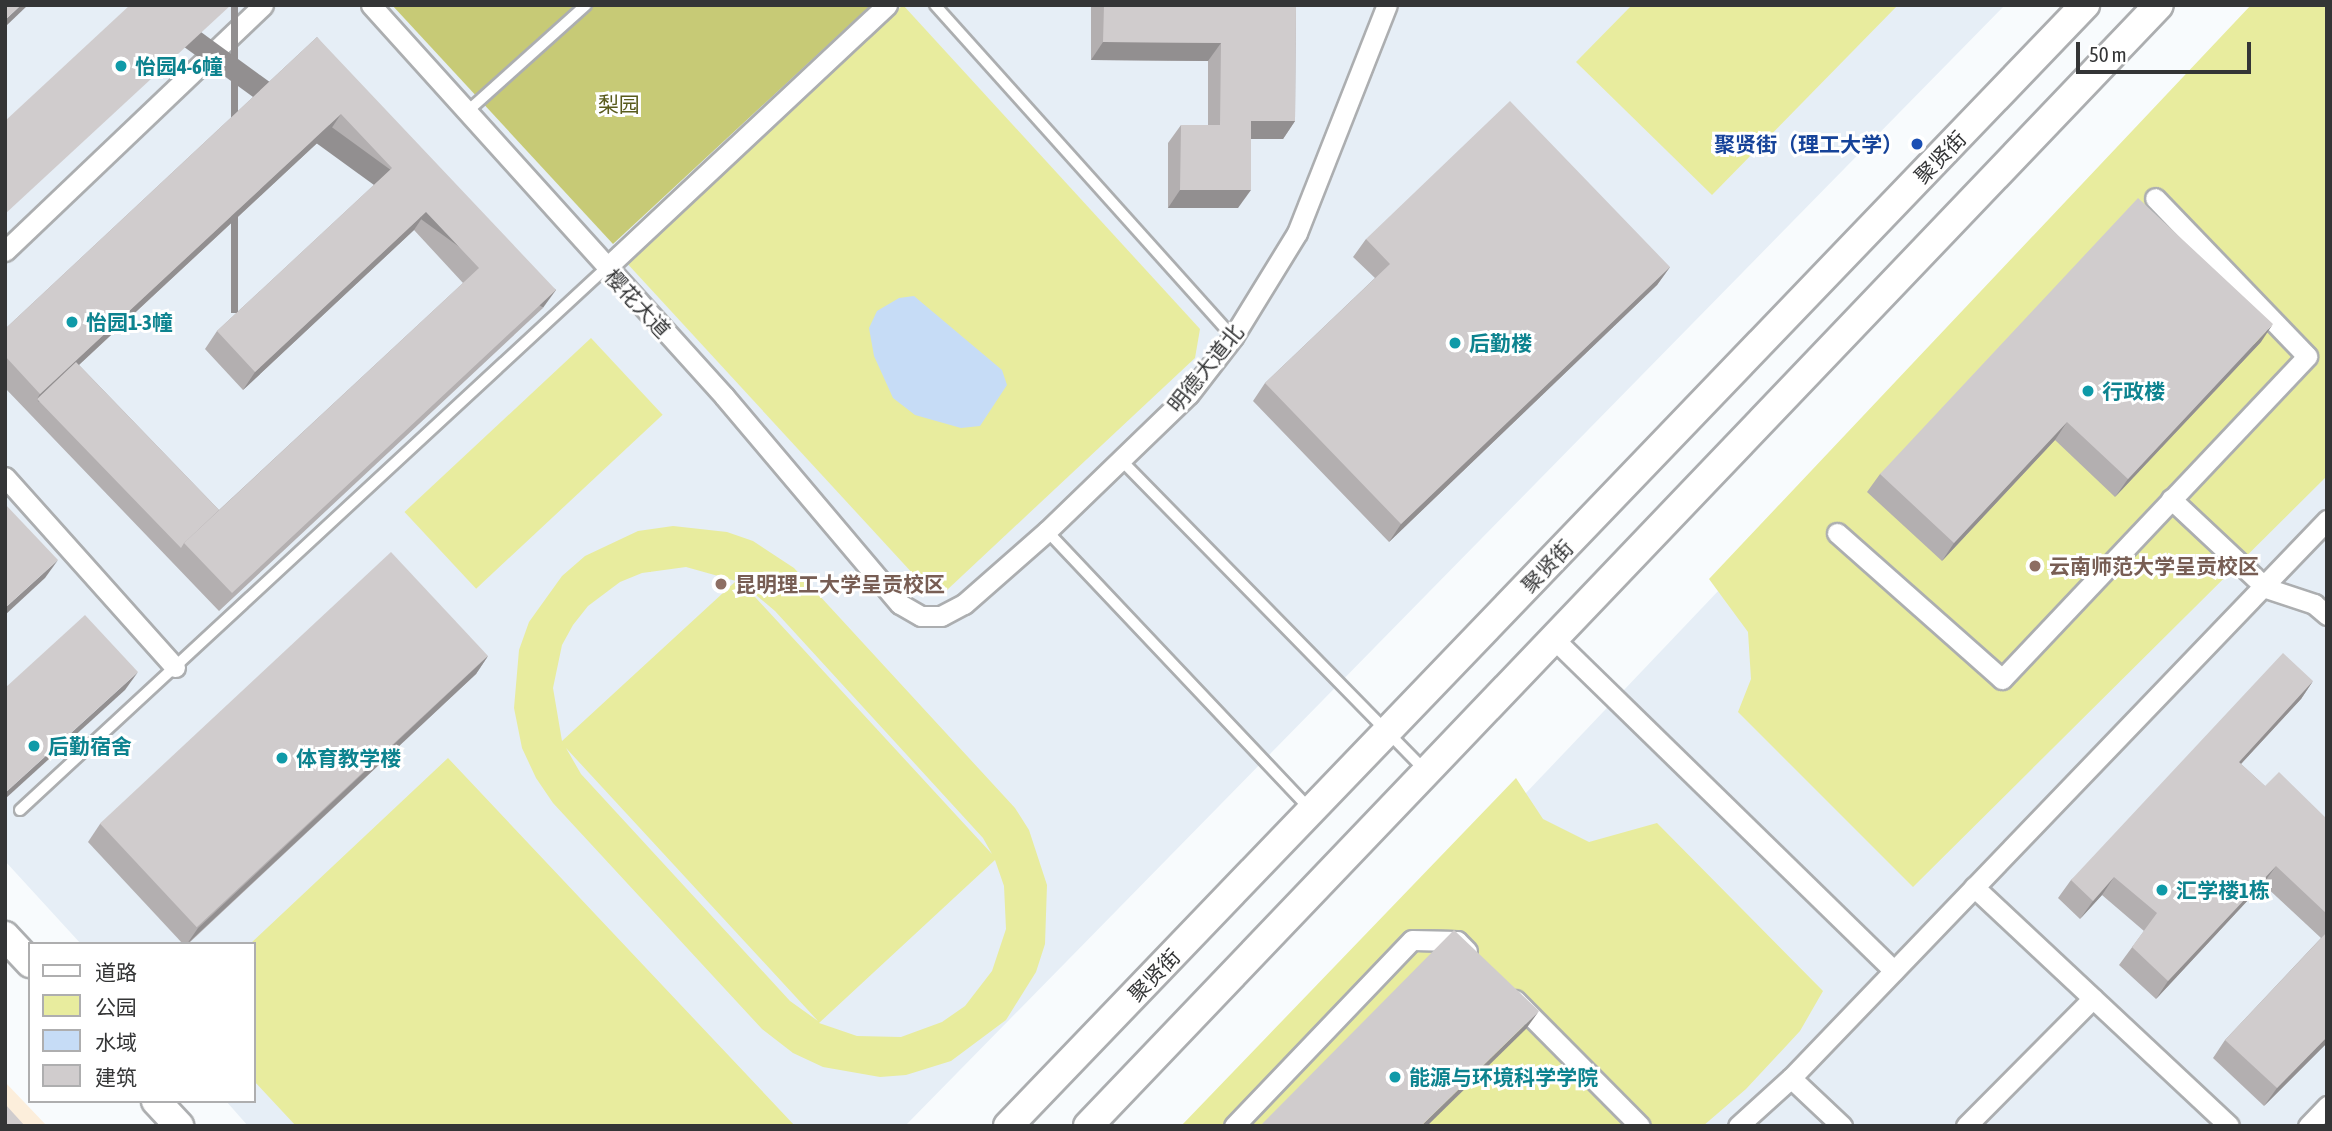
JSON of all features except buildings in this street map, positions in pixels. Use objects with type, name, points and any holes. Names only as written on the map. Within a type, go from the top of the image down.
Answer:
[{"type":"main road","name":"聚贤街","points":[[1009,1126],[2085,5]]},
{"type":"main road","points":[[1088,1126],[1556,640],[2159,5]]},
{"type":"main road","points":[[5,936],[28,961]]},
{"type":"main road","points":[[158,1103],[179,1126]]},
{"type":"street","points":[[5,251],[263,5]]},
{"type":"street","name":"樱花大道","points":[[371,5],[469,110],[606,268],[724,396],[900,604]]},
{"type":"street","points":[[606,268],[887,5]]},
{"type":"street","name":"明德大道北","points":[[900,604],[921,616],[941,616],[964,604],[1122,461],[1189,394],[1233,337],[1297,233],[1388,5]]},
{"type":"street","points":[[1837,533],[2002,679],[2307,356],[2155,198]]},
{"type":"street","points":[[5,477],[175,667]]},
{"type":"street","points":[[2171,499],[2266,588],[2314,604],[2327,615]]},
{"type":"street","points":[[1738,1126],[1791,1078],[2266,588],[2327,520]]},
{"type":"street","points":[[1556,640],[1894,971]]},
{"type":"street","points":[[1974,887],[2229,1126]]},
{"type":"street","points":[[1234,1126],[1412,940],[1457,941],[1485,970]]},
{"type":"street","points":[[1505,989],[1640,1126]]},
{"type":"street","points":[[1966,1126],[2093,999]]},
{"type":"street","points":[[1791,1078],[1842,1126]]},
{"type":"street","points":[[2308,1126],[2327,1106]]},
{"type":"lane","points":[[469,110],[586,5]]},
{"type":"lane","points":[[935,5],[1233,337]]},
{"type":"lane","points":[[20,810],[606,268]]},
{"type":"lane","points":[[1122,461],[1428,773]]},
{"type":"lane","points":[[1047,531],[1312,811]]},
{"type":"shaded area","name":"昆明理工大学呈贡校区","points":[[5,5],[2005,5],[905,1126],[248,1126],[228,1103],[256,1103],[256,942],[79,942],[5,861]]},
{"type":"shaded area","name":"云南师范大学呈贡校区","points":[[2276,5],[2327,5],[2327,1126],[1209,1126]]},
{"type":"shaded area","points":[[5,1082],[47,1126],[5,1126]]},
{"type":"green space","name":"梨园","points":[[392,5],[871,5],[613,244]]},
{"type":"green space","points":[[903,5],[1200,329],[1195,358],[947,590],[926,588],[624,260]]},
{"type":"green space","points":[[1632,5],[1898,5],[1712,195],[1576,62]]},
{"type":"green space","points":[[2251,5],[2327,5],[2327,476],[1913,887],[1738,712],[1751,679],[1748,632],[1709,579]]},
{"type":"green space","points":[[591,338],[663,415],[476,589],[405,512]]},
{"type":"green space","points":[[673,526],[727,532],[753,541],[794,568],[1015,808],[1029,830],[1047,885],[1045,944],[1036,972],[1006,1020],[951,1061],[906,1075],[880,1077],[823,1067],[793,1053],[762,1029],[553,803],[536,778],[522,748],[514,708],[519,650],[529,622],[562,576],[585,556],[638,531]],"holes":[[[686,567],[736,581],[562,741],[553,688],[562,645],[588,606],[620,582],[642,573]],[[744,585],[775,611],[983,838],[992,854]],[[566,748],[818,1021],[790,1001],[581,774]],[[995,860],[1004,886],[1006,929],[992,971],[965,1006],[942,1022],[901,1037],[857,1036],[819,1023]]]},
{"type":"green space","points":[[448,758],[795,1126],[296,1126],[256,1083],[256,942],[252,942]]},
{"type":"green space","points":[[1516,778],[1543,819],[1589,842],[1657,823],[1823,991],[1800,1031],[1746,1089],[1703,1126],[1181,1126]]},
{"type":"water","points":[[914,296],[1002,370],[1007,385],[980,426],[961,428],[915,415],[893,398],[874,356],[869,328],[877,311],[899,298]]},
{"type":"place","name":"怡园4-6幢","points":[[121,66]]},
{"type":"place","name":"聚贤街（理工大学）","points":[[1917,144]]},
{"type":"place","name":"怡园1-3幢","points":[[72,322]]},
{"type":"place","name":"后勤楼","points":[[1455,343]]},
{"type":"place","name":"行政楼","points":[[2088,391]]},
{"type":"place","name":"云南师范大学呈贡校区","points":[[2035,566]]},
{"type":"place","name":"昆明理工大学呈贡校区","points":[[721,584]]},
{"type":"place","name":"后勤宿舍","points":[[34,746]]},
{"type":"place","name":"体育教学楼","points":[[282,758]]},
{"type":"place","name":"汇学楼1栋","points":[[2162,890]]},
{"type":"place","name":"能源与环境科学学院","points":[[1395,1077]]}]
